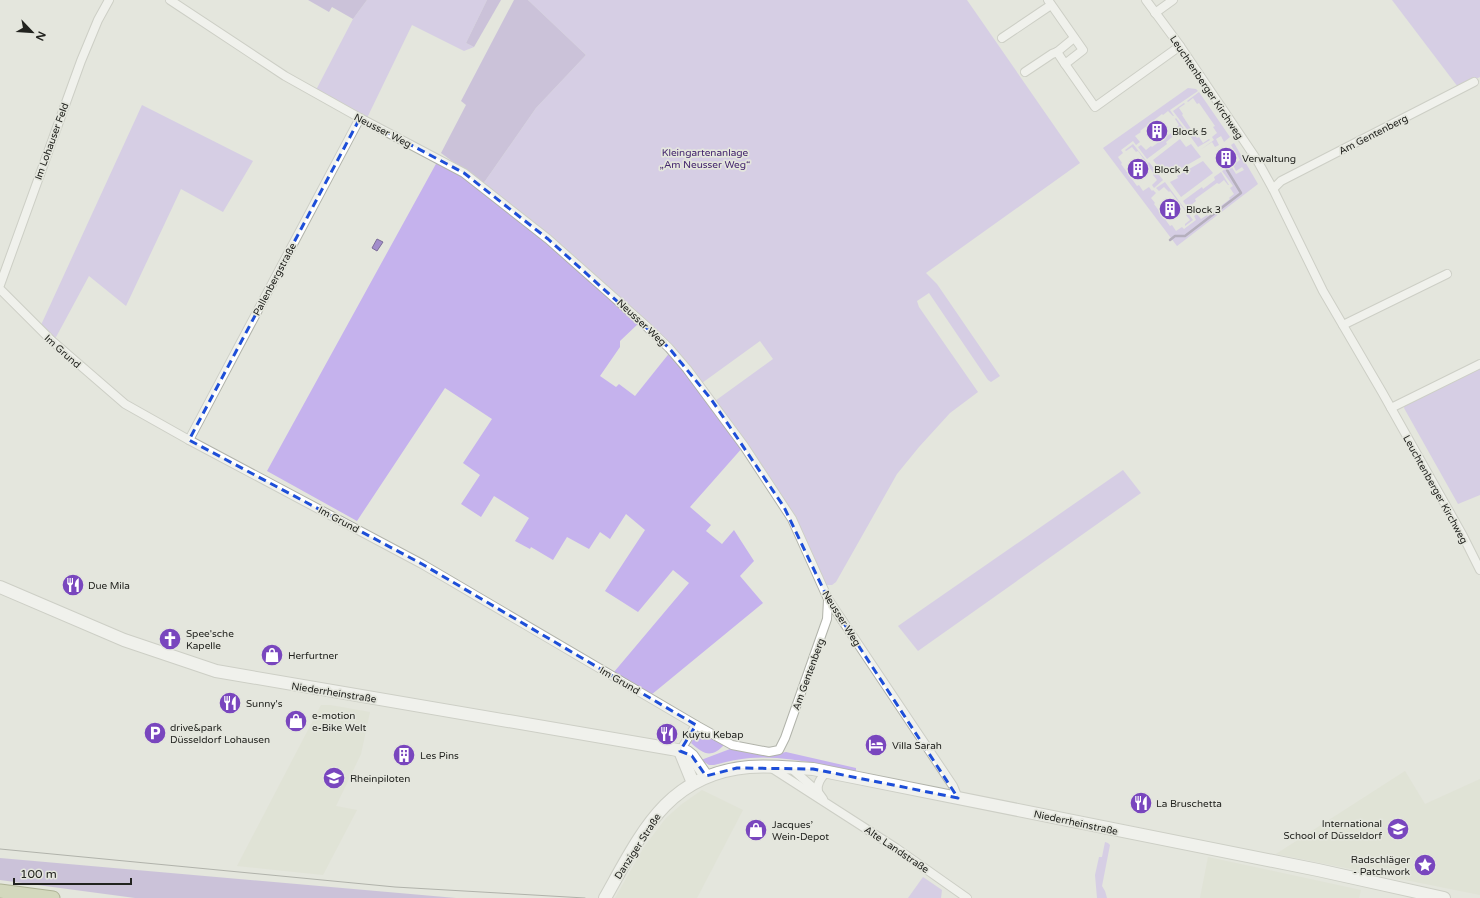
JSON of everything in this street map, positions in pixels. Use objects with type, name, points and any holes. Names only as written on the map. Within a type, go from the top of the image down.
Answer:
[{"type":"main road","name":"Niederrheinstraße","points":[[0,587],[124,640],[216,671],[672,749],[680,752],[686,752],[692,756],[706,776]]},
{"type":"main road","points":[[680,752],[693,783]]},
{"type":"main road","name":"Niederrheinstraße","points":[[693,783],[706,776],[737,768],[769,766],[813,769],[1324,872],[1444,898]]},
{"type":"main road","name":"Danziger Straße","points":[[605,898],[630,854],[658,812],[673,797],[693,783]]},
{"type":"main road","points":[[0,891],[54,898]]},
{"type":"street","name":"Im Lohauser Feld","points":[[0,285],[80,61],[98,20],[110,0]]},
{"type":"street","name":"Neusser Weg","points":[[170,0],[285,76],[464,173],[548,239],[669,348],[711,399],[784,506],[792,519],[828,599],[953,786],[958,798]]},
{"type":"street","name":"Leuchtenberger Kirchweg","points":[[1146,0],[1180,46],[1253,154],[1273,188],[1323,291],[1391,408],[1463,536],[1480,570]]},
{"type":"street","points":[[1155,12],[1173,0]]},
{"type":"street","points":[[1002,38],[1049,2],[1083,50],[1065,64]]},
{"type":"street","points":[[1025,72],[1056,52],[1074,38]]},
{"type":"street","points":[[1056,52],[1095,106],[1180,46]]},
{"type":"street","name":"Am Gentenberg","points":[[1273,188],[1281,181],[1474,82]]},
{"type":"street","name":"Pallenbergstraße","points":[[189,440],[360,118]]},
{"type":"street","points":[[1343,325],[1447,274]]},
{"type":"street","name":"Im Grund","points":[[0,289],[51,340],[125,404],[189,440],[422,564],[696,725]]},
{"type":"street","points":[[1391,408],[1480,364]]},
{"type":"street","name":"Am Gentenberg","points":[[696,725],[732,745],[769,752],[777,751],[781,748],[827,619],[828,599]]},
{"type":"street","points":[[680,752],[696,725]]},
{"type":"street","name":"Alte Landstraße","points":[[769,766],[896,848],[967,898]]},
{"type":"street","name":"Alte Landstraße","points":[[791,768],[818,792],[825,803]]},
{"type":"street","points":[[818,792],[817,787],[826,772]]},
{"type":"highlighted area","points":[[360,118],[464,173],[548,239],[669,348],[711,399],[784,507],[828,599],[958,798],[813,769],[737,768],[706,776],[692,756],[680,751],[696,725],[422,564],[189,440]]},
{"type":"shaded area","points":[[308,0],[367,0],[353,19],[332,7],[329,12]]},
{"type":"shaded area","points":[[487,0],[501,0],[474,47],[466,43]]},
{"type":"shaded area","points":[[514,0],[528,0],[586,55],[536,108],[483,184],[441,153],[466,105],[461,101]]},
{"type":"shaded area","points":[[377,239],[383,242],[377,251],[372,248]]},
{"type":"shaded area","points":[[321,705],[330,705],[370,712],[361,754],[336,806],[357,810],[323,875],[237,866]]},
{"type":"shaded area","name":"International School of Düsseldorf","points":[[1405,771],[1425,804],[1480,779],[1480,895],[1276,854]]},
{"type":"shaded area","points":[[702,790],[743,810],[697,898],[615,898],[644,847],[666,818],[682,804]]},
{"type":"shaded area","points":[[1208,857],[1361,890],[1359,898],[1200,898]]},
{"type":"shaded area","points":[[0,858],[456,898],[135,898],[0,880]]},
{"type":"green space","points":[[367,0],[487,0],[466,43],[474,47],[464,51],[412,25],[367,118],[316,90],[353,19]]},
{"type":"green space","name":"Kleingartenanlage „Am Neusser Weg“","points":[[528,0],[967,0],[1080,163],[926,273],[937,284],[1000,376],[991,382],[988,380],[929,293],[917,301],[919,307],[978,392],[950,413],[897,474],[836,582],[832,585],[824,585],[795,519],[715,401],[773,359],[760,341],[702,383],[688,368],[483,184],[536,108],[586,55]]},
{"type":"green space","points":[[1392,0],[1480,0],[1480,77],[1458,87]]},
{"type":"green space","points":[[1188,88],[1196,89],[1198,91],[1170,110],[1174,116],[1168,111],[1163,115],[1162,114],[1135,136],[1140,142],[1136,145],[1133,141],[1121,150],[1123,153],[1118,157],[1122,163],[1121,164],[1137,186],[1139,185],[1143,191],[1149,187],[1156,193],[1151,198],[1155,203],[1154,204],[1170,226],[1172,225],[1176,231],[1182,227],[1184,229],[1196,220],[1194,216],[1197,214],[1201,219],[1207,215],[1208,216],[1230,199],[1229,198],[1234,194],[1230,188],[1233,186],[1222,171],[1231,166],[1236,174],[1244,170],[1242,167],[1236,171],[1233,165],[1240,160],[1231,145],[1234,143],[1258,184],[1177,246],[1103,148]]},
{"type":"green space","points":[[1199,92],[1230,137],[1224,142],[1221,136],[1216,139],[1219,145],[1215,147],[1212,142],[1200,150],[1214,140],[1212,137],[1217,133],[1213,127],[1215,126],[1199,103],[1197,104],[1193,98],[1188,102],[1187,101]]},
{"type":"green space","points":[[1184,103],[1185,104],[1179,108],[1197,138],[1199,137],[1203,143],[1209,139],[1210,140],[1198,147],[1173,111]]},
{"type":"green space","points":[[142,105],[253,161],[223,212],[181,189],[126,306],[89,276],[55,339],[41,325]]},
{"type":"green space","points":[[1176,118],[1185,130],[1183,132],[1181,130],[1166,142],[1167,144],[1147,159],[1138,147],[1141,145],[1146,150],[1174,131],[1174,129],[1179,125],[1175,119]]},
{"type":"green space","points":[[1180,139],[1186,147],[1191,144],[1201,157],[1175,172],[1174,170],[1165,175],[1153,160]]},
{"type":"green space","points":[[1133,144],[1163,180],[1154,188],[1152,185],[1157,180],[1138,151],[1136,152],[1132,147],[1126,151],[1125,150]]},
{"type":"green space","points":[[1203,161],[1213,173],[1181,197],[1170,182],[1178,178],[1177,176]]},
{"type":"green space","points":[[437,162],[459,173],[525,222],[639,323],[620,341],[620,347],[600,376],[616,387],[619,384],[635,396],[671,351],[743,447],[690,507],[711,525],[706,531],[722,544],[734,530],[754,561],[740,576],[763,603],[651,695],[614,672],[689,583],[673,570],[638,612],[605,591],[645,530],[626,514],[610,539],[600,532],[589,549],[567,537],[553,560],[531,547],[530,549],[515,541],[529,518],[494,496],[481,517],[461,504],[480,475],[463,463],[492,419],[445,388],[357,521],[267,471]]},
{"type":"green space","points":[[1221,172],[1229,185],[1224,180],[1219,184],[1217,183],[1195,199],[1196,201],[1191,205],[1195,211],[1192,213],[1183,201],[1202,187],[1203,189],[1215,180],[1214,177]]},
{"type":"green space","points":[[1165,182],[1193,220],[1185,226],[1185,224],[1190,220],[1186,215],[1187,213],[1170,191],[1169,192],[1164,187],[1159,191],[1156,188]]},
{"type":"green space","points":[[1480,364],[1480,495],[1458,504],[1404,408],[1405,403]]},
{"type":"green space","points":[[1123,470],[1141,493],[918,651],[898,626]]},
{"type":"green space","points":[[698,734],[704,734],[723,746],[714,752],[703,752],[691,743]]},
{"type":"green space","points":[[730,749],[767,756],[786,752],[856,768],[856,771],[790,759],[763,757],[746,758],[714,765],[709,765],[701,760]]},
{"type":"green space","points":[[1105,842],[1110,845],[1102,886],[1107,898],[1097,898],[1095,875],[1099,857],[1102,857]]},
{"type":"green space","points":[[923,877],[942,890],[941,898],[908,898]]},
{"type":"waterway","points":[[1170,240],[1175,236],[1185,236],[1241,193],[1227,170]]},
{"type":"tram line","points":[[0,849],[395,887],[585,898]]},
{"type":"place","name":"Block 5","points":[[1157,131]]},
{"type":"place","name":"Verwaltung","points":[[1226,158]]},
{"type":"place","name":"Block 4","points":[[1138,169]]},
{"type":"place","name":"Block 3","points":[[1170,209]]},
{"type":"place","name":"Due Mila","points":[[73,585]]},
{"type":"place","name":"Spee'sche Kapelle","points":[[170,639]]},
{"type":"place","name":"Herfurtner","points":[[272,655]]},
{"type":"place","name":"Sunny's","points":[[230,703]]},
{"type":"place","name":"e-motion e-Bike Welt","points":[[296,721]]},
{"type":"place","name":"drive&park Düsseldorf Lohausen","points":[[155,733]]},
{"type":"place","name":"Kuytu Kebap","points":[[667,734]]},
{"type":"place","name":"Villa Sarah","points":[[876,745]]},
{"type":"place","name":"Les Pins","points":[[404,755]]},
{"type":"place","name":"Rheinpiloten","points":[[334,778]]},
{"type":"place","name":"La Bruschetta","points":[[1141,803]]},
{"type":"place","name":"International School of Düsseldorf","points":[[1398,829]]},
{"type":"place","name":"Jacques’ Wein-Depot","points":[[756,830]]},
{"type":"place","name":"Radschläger - Patchwork","points":[[1425,865]]}]
